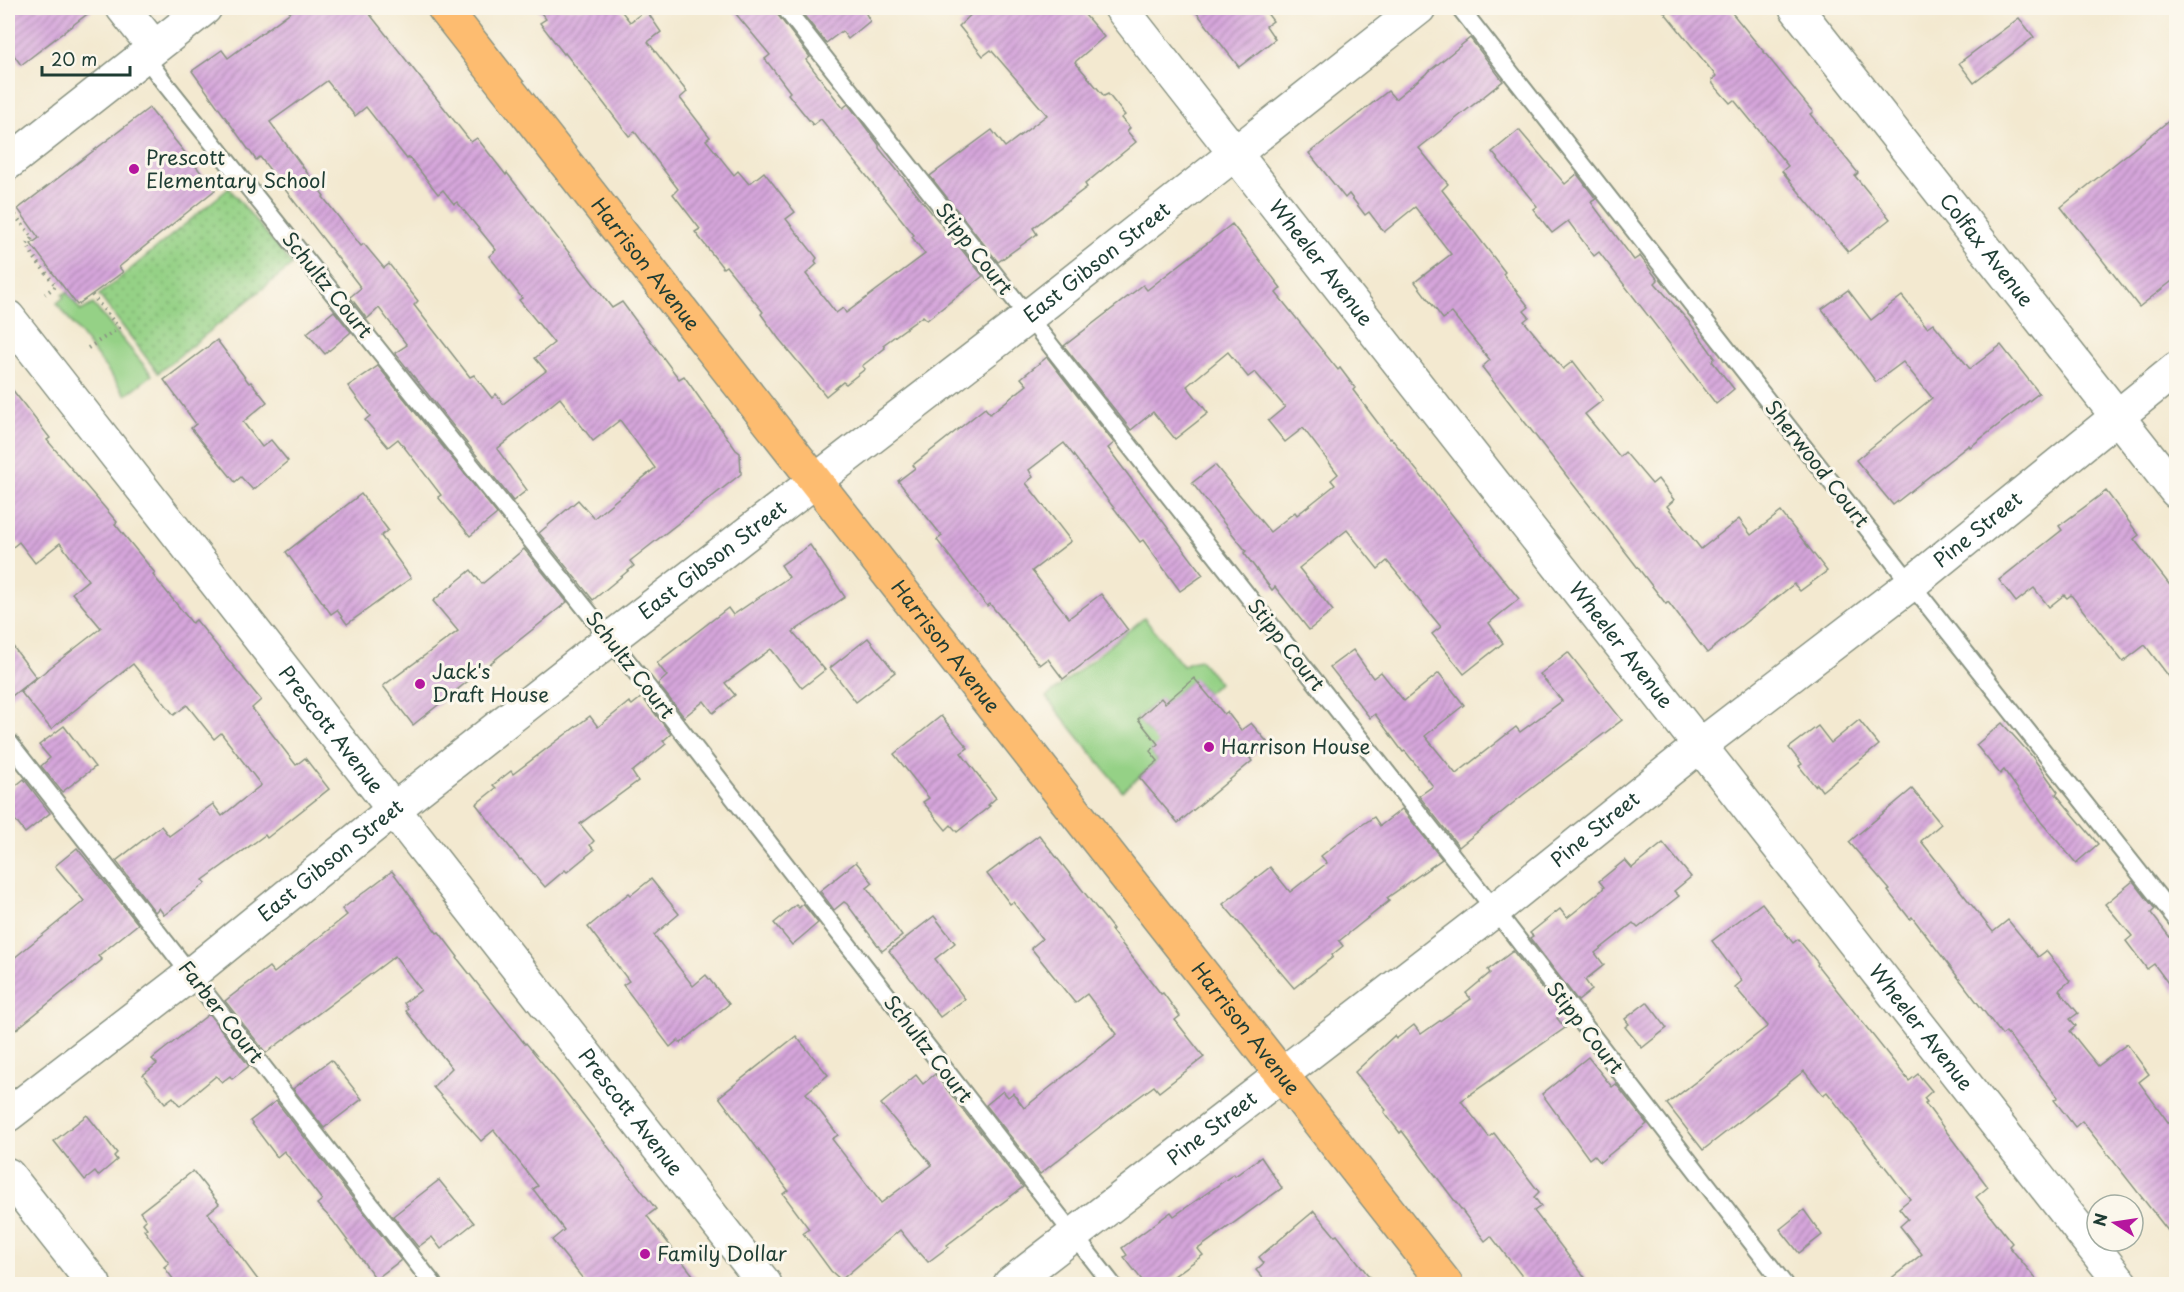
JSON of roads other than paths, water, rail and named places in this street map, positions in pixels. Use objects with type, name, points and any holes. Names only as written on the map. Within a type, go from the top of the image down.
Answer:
[{"type":"main road","name":"Harrison Avenue","points":[[444,8],[1446,1284]]},
{"type":"street","points":[[123,8],[154,47]]},
{"type":"street","points":[[8,163],[205,8]]},
{"type":"street","name":"Wheeler Avenue","points":[[1120,8],[1698,747],[2122,1284]]},
{"type":"street","name":"East Gibson Street","points":[[8,1114],[191,974],[393,810],[610,639],[1028,317],[1419,8]]},
{"type":"street","name":"Colfax Avenue","points":[[1796,8],[2176,491]]},
{"type":"street","name":"Prescott Avenue","points":[[8,317],[765,1284]]},
{"type":"street","name":"Pine Street","points":[[1010,1284],[1495,910],[1698,747],[1911,585],[2176,369]]},
{"type":"street","points":[[8,1175],[94,1284]]},
{"type":"lane","name":"Stipp Court","points":[[785,8],[1495,910],[1785,1284]]},
{"type":"lane","name":"Sherwood Court","points":[[1460,8],[1911,585],[2176,919]]},
{"type":"lane","name":"Schultz Court","points":[[154,47],[152,66],[610,639],[1112,1284]]},
{"type":"lane","name":"Farber Court","points":[[8,741],[433,1284]]},
{"type":"place","name":"Prescott Elementary School","points":[[134,169]]},
{"type":"place","name":"Jack's Draft House","points":[[420,684]]},
{"type":"place","name":"Harrison House","points":[[1209,747]]},
{"type":"place","name":"Family Dollar","points":[[645,1254]]}]
